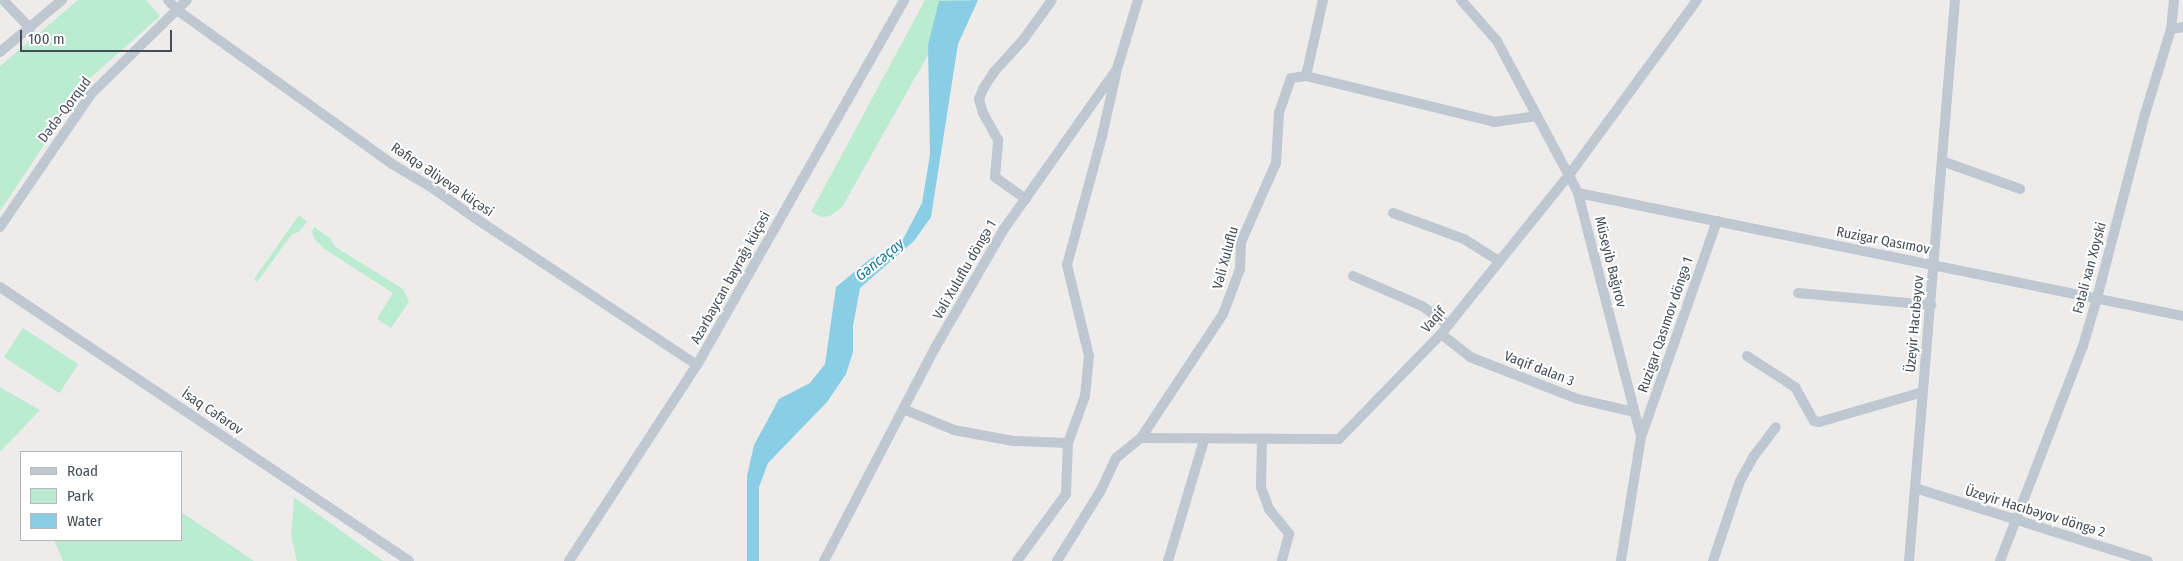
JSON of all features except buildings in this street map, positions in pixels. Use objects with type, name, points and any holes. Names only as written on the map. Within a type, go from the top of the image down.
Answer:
[{"type":"street","points":[[3,0],[30,28]]},
{"type":"street","points":[[0,52],[62,0]]},
{"type":"street","name":"Rəfiqə Əliyeva küçəsi","points":[[168,0],[177,10],[392,164],[431,187],[697,365]]},
{"type":"street","name":"Dədə-Qorqud","points":[[0,227],[91,94],[187,0]]},
{"type":"street","name":"Azərbaycan bayrağı küçəsi","points":[[569,561],[697,365],[904,0]]},
{"type":"street","points":[[1026,199],[995,177],[998,140],[983,113],[979,99],[994,72],[1028,33],[1052,0]]},
{"type":"street","name":"Vəli Xuluflu döngə 1","points":[[824,561],[940,339],[1004,229],[1117,69],[1138,0]]},
{"type":"street","points":[[1323,0],[1306,76],[1494,122],[1537,116]]},
{"type":"street","name":"Müseyib Bağırov","points":[[1461,0],[1496,41],[1578,193],[1641,437],[1621,561]]},
{"type":"street","name":"Vaqif","points":[[1204,440],[1339,438],[1441,334],[1568,175],[1696,0]]},
{"type":"street","name":"Üzeyir Hacıbəyov","points":[[1908,561],[1955,0]]},
{"type":"street","name":"Fətəli xan Xoyski","points":[[2000,561],[2083,346],[2098,298],[2145,114],[2171,29],[2174,0]]},
{"type":"street","points":[[2171,29],[2183,27]]},
{"type":"street","points":[[1016,561],[1066,494],[1068,443],[1085,396],[1088,356],[1067,265],[1102,136],[1117,69]]},
{"type":"street","name":"Vəli Xuluflu","points":[[1141,438],[1223,314],[1240,269],[1241,242],[1276,163],[1279,113],[1288,86],[1291,78],[1306,76]]},
{"type":"street","points":[[1942,161],[2020,189]]},
{"type":"street","name":"Ruzigar Qasımov","points":[[1578,193],[2183,316]]},
{"type":"street","points":[[1392,213],[1464,239],[1499,261]]},
{"type":"street","name":"Ruzigar Qasımov döngə 1","points":[[1641,437],[1717,221]]},
{"type":"street","points":[[1353,276],[1422,306],[1448,325]]},
{"type":"street","name":"İsaq Cəfərov","points":[[0,287],[409,561]]},
{"type":"street","points":[[1798,293],[1930,305]]},
{"type":"street","name":"Vaqif dalan 3","points":[[1441,334],[1470,357],[1578,399],[1634,412]]},
{"type":"street","points":[[1747,356],[1795,387],[1814,421],[1819,422],[1923,392]]},
{"type":"street","points":[[904,409],[954,430],[1013,441],[1068,443]]},
{"type":"street","points":[[1713,561],[1740,481],[1754,456],[1776,427]]},
{"type":"street","points":[[1057,561],[1101,490],[1116,458],[1141,438],[1204,440],[1168,561]]},
{"type":"street","points":[[1262,439],[1260,473],[1262,493],[1269,509],[1288,534],[1282,561]]},
{"type":"street","name":"Üzeyir Hacıbəyov döngə 2","points":[[1915,488],[2148,561]]},
{"type":"green space","points":[[78,0],[146,0],[160,16],[87,81],[0,211],[0,66]]},
{"type":"green space","points":[[925,0],[959,0],[842,207],[830,216],[822,217],[811,212]]},
{"type":"green space","points":[[299,215],[307,222],[299,232],[292,234],[257,282],[254,279]]},
{"type":"green space","points":[[314,227],[331,239],[334,246],[403,289],[409,302],[391,328],[377,319],[393,293],[323,248],[314,238],[312,231]]},
{"type":"green space","points":[[23,328],[78,364],[59,393],[4,357]]},
{"type":"green space","points":[[0,387],[40,410],[0,452]]},
{"type":"green space","points":[[294,497],[383,561],[297,561],[291,536]]},
{"type":"green space","points":[[182,513],[254,561],[63,561],[54,541],[182,541]]},
{"type":"water","name":"Gəncəçay","points":[[978,0],[958,44],[931,217],[914,241],[860,288],[853,326],[853,352],[846,374],[827,402],[768,463],[759,487],[759,561],[747,561],[747,476],[754,445],[779,399],[810,383],[825,364],[836,287],[870,259],[902,241],[922,203],[930,155],[928,45],[939,1]]}]
